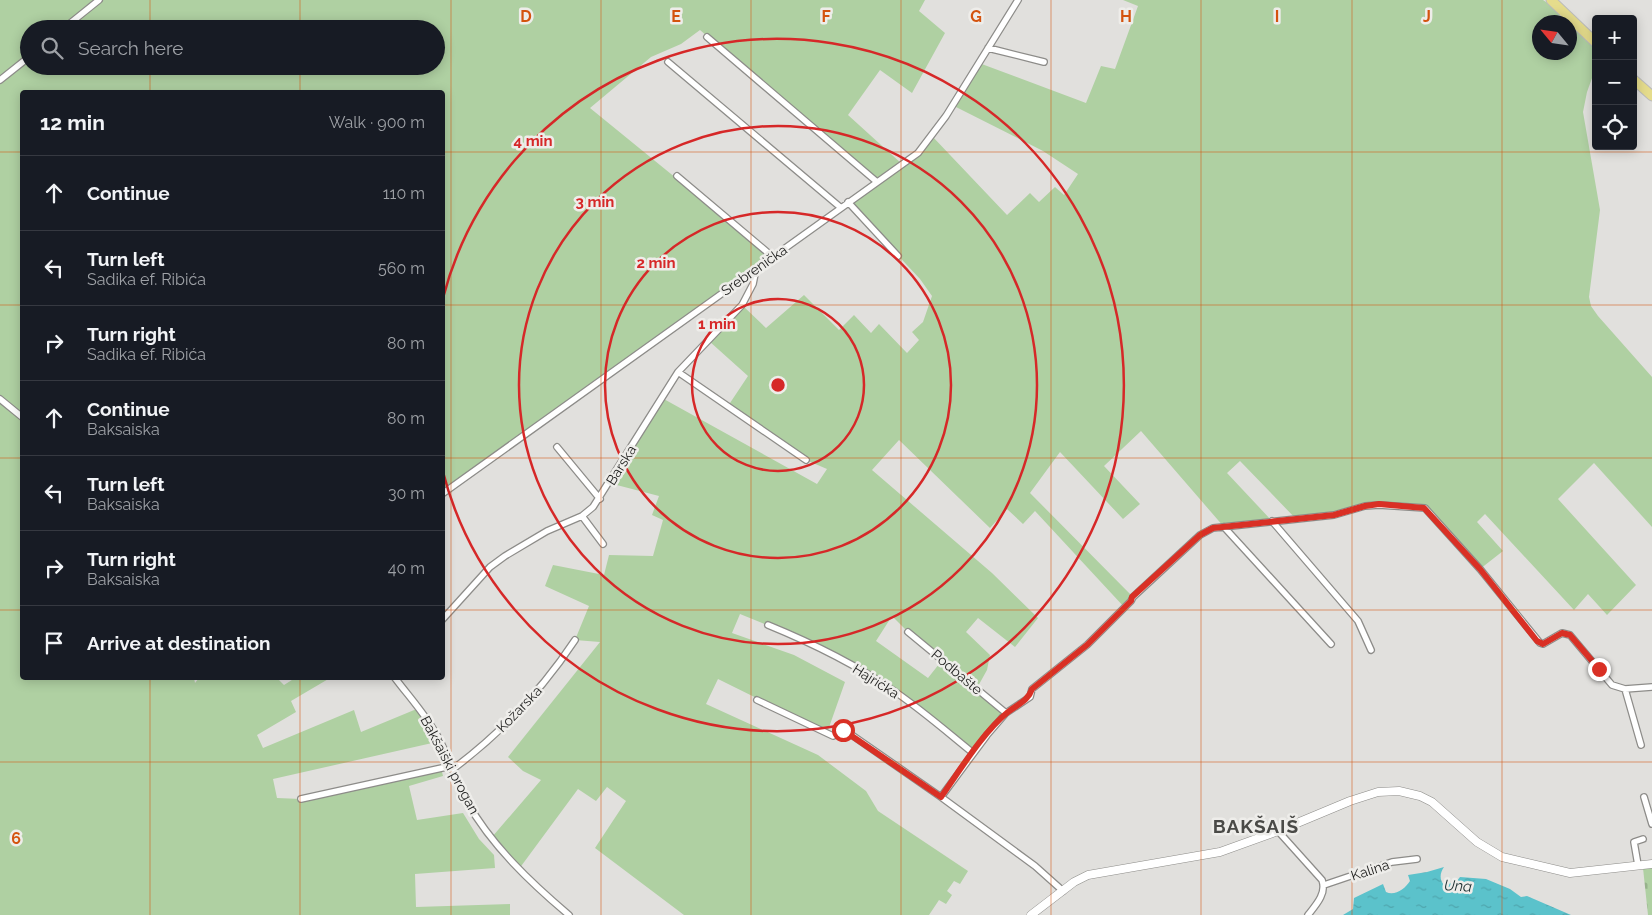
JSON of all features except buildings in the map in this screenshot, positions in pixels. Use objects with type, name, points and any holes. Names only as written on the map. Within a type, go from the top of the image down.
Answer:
[{"type":"main road","points":[[1551,0],[1592,40]]},
{"type":"main road","points":[[1637,83],[1652,96]]},
{"type":"street","points":[[74,20],[98,0]]},
{"type":"street","name":"Srebrenička","points":[[445,492],[840,207],[918,153],[932,136],[1018,0]]},
{"type":"street","points":[[707,37],[877,182]]},
{"type":"street","points":[[988,48],[1044,62]]},
{"type":"street","points":[[668,62],[840,207]]},
{"type":"street","points":[[0,80],[20,64]]},
{"type":"street","points":[[677,176],[773,257]]},
{"type":"street","points":[[848,202],[898,256]]},
{"type":"street","name":"Barska","points":[[445,617],[490,567],[547,531],[582,516],[600,499],[678,372],[742,304],[753,284],[756,269]]},
{"type":"street","points":[[678,372],[806,460]]},
{"type":"street","points":[[0,399],[20,415]]},
{"type":"street","points":[[558,447],[600,499]]},
{"type":"street","points":[[941,797],[973,753],[1006,713],[1030,697],[1032,689],[1087,645],[1131,601],[1132,597],[1200,535],[1213,528],[1224,526],[1334,515],[1379,504],[1423,507],[1480,569],[1537,641],[1543,644],[1562,633],[1570,635],[1612,685],[1625,689],[1652,687]]},
{"type":"street","points":[[582,516],[603,544]]},
{"type":"street","points":[[1272,521],[1358,621],[1371,650]]},
{"type":"street","points":[[1224,526],[1331,644]]},
{"type":"street","name":"Hajrićka","points":[[768,625],[816,645],[888,687],[973,753]]},
{"type":"street","name":"Podbašte","points":[[908,632],[1006,713]]},
{"type":"street","name":"Kožarska","points":[[452,768],[482,748],[536,692],[575,640]]},
{"type":"street","name":"Bakšaiški progan","points":[[397,680],[428,719],[467,802],[492,837],[533,883],[569,915]]},
{"type":"street","points":[[1625,689],[1641,745]]},
{"type":"street","points":[[757,700],[833,736],[846,730],[1035,866],[1063,891]]},
{"type":"street","points":[[301,799],[452,768]]},
{"type":"street","points":[[1031,915],[1074,882],[1097,872],[1220,852],[1278,831],[1350,801],[1378,792],[1399,792],[1420,796],[1432,802],[1477,842],[1502,858],[1570,873],[1597,872],[1652,864]]},
{"type":"street","points":[[1644,797],[1652,824]]},
{"type":"street","points":[[1278,831],[1322,880],[1324,885],[1321,898],[1308,915]]},
{"type":"street","points":[[1638,866],[1634,842],[1643,839]]},
{"type":"street","name":"Kalina","points":[[1324,885],[1392,862],[1417,859]]},
{"type":"green space","points":[[0,0],[925,0],[919,11],[945,33],[912,93],[880,70],[848,115],[902,164],[932,136],[1007,215],[1030,193],[1039,202],[1055,187],[1064,195],[1078,174],[1043,151],[952,105],[979,63],[1086,103],[1101,66],[1115,69],[1138,6],[1123,0],[1543,0],[1565,15],[1532,15],[1532,60],[1577,60],[1577,25],[1592,39],[1592,78],[1583,112],[1600,210],[1589,297],[1591,306],[1598,316],[1652,377],[1652,527],[1594,463],[1558,499],[1636,585],[1607,615],[1588,594],[1574,610],[1485,514],[1477,522],[1503,551],[1480,569],[1424,508],[1379,505],[1297,520],[1240,461],[1227,473],[1272,521],[1224,527],[1141,431],[1104,466],[1140,504],[1123,519],[1060,452],[1030,493],[1133,597],[1125,608],[1035,511],[1023,524],[1007,509],[990,528],[899,440],[872,470],[992,573],[1038,618],[1015,647],[978,618],[966,632],[990,655],[987,670],[977,688],[1006,713],[973,753],[910,703],[816,645],[740,614],[732,633],[794,655],[845,682],[827,733],[718,679],[706,704],[818,755],[866,791],[878,811],[968,871],[960,884],[954,881],[947,891],[952,895],[946,904],[939,900],[929,915],[684,915],[595,848],[626,801],[607,787],[596,801],[578,789],[519,869],[492,837],[541,780],[523,771],[508,757],[600,642],[575,640],[589,606],[545,586],[553,565],[604,575],[609,555],[653,556],[663,520],[652,515],[659,496],[609,483],[662,398],[817,484],[827,469],[806,460],[728,406],[748,376],[709,341],[742,305],[766,328],[804,295],[839,330],[854,315],[871,333],[879,324],[907,353],[919,340],[912,332],[923,322],[932,296],[920,279],[848,202],[876,182],[700,30],[681,44],[651,57],[590,108],[773,257],[445,493],[445,90],[20,90],[20,680],[194,680],[195,683],[197,680],[279,680],[284,685],[292,680],[327,680],[291,701],[296,712],[257,735],[263,748],[354,710],[361,732],[419,708],[441,741],[273,779],[277,798],[301,799],[441,768],[443,776],[409,786],[417,820],[463,813],[479,839],[494,855],[495,868],[415,874],[416,907],[510,904],[510,915],[0,915]],"holes":[[[892,616],[908,632],[943,659],[928,678],[876,641]]]},
{"type":"green space","points":[[1652,866],[1652,915],[1648,915],[1643,868]]},
{"type":"water","name":"Una","points":[[1444,867],[1441,881],[1444,885],[1456,882],[1460,877],[1486,879],[1510,889],[1521,897],[1527,896],[1571,915],[1343,915],[1353,909],[1354,898],[1383,884],[1386,892],[1393,893],[1403,889],[1410,881],[1408,875]]},
{"type":"district","name":"BAKŠAIŠ","points":[[1256,826]]},
{"type":"route","points":[[843,730],[846,730],[941,797],[987,734],[1006,713],[1030,697],[1032,689],[1067,662],[1108,626],[1131,601],[1132,597],[1207,530],[1244,524],[1334,515],[1379,504],[1423,507],[1480,569],[1537,641],[1543,644],[1562,633],[1570,635],[1599,669]]}]
